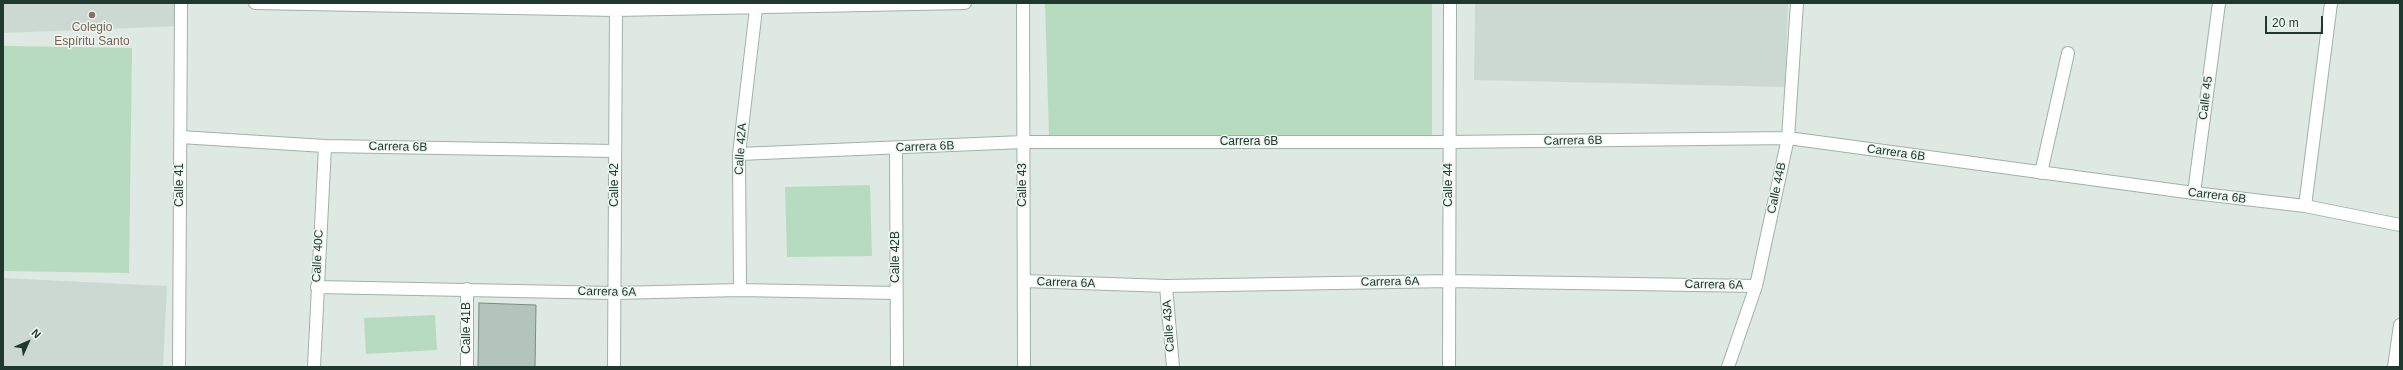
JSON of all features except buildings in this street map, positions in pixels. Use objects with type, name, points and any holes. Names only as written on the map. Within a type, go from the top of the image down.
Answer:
[{"type":"street","name":"Calle 41","points":[[179,367],[181,3]]},
{"type":"street","points":[[255,3],[616,6],[756,9],[965,3]]},
{"type":"street","name":"Calle 43","points":[[1023,3],[1024,367]]},
{"type":"street","name":"Calle 44","points":[[1448,367],[1450,3]]},
{"type":"street","name":"Calle 44B","points":[[1728,367],[1756,286],[1788,138],[1797,3]]},
{"type":"street","name":"Calle 45","points":[[2194,193],[2219,3]]},
{"type":"street","points":[[2305,206],[2331,3]]},
{"type":"street","name":"Calle 42","points":[[614,367],[616,6]]},
{"type":"street","name":"Calle 42A","points":[[740,290],[739,154],[756,9]]},
{"type":"street","points":[[2041,172],[2068,53]]},
{"type":"street","name":"Carrera 6B","points":[[180,137],[325,146],[616,151]]},
{"type":"street","name":"Carrera 6B","points":[[739,154],[1023,142],[1450,142],[1788,138],[2194,193],[2305,206],[2400,225]]},
{"type":"street","name":"Calle 40C","points":[[314,367],[325,146]]},
{"type":"street","name":"Calle 42B","points":[[896,148],[897,367]]},
{"type":"street","name":"Carrera 6A","points":[[1024,282],[1166,286],[1449,281],[1756,286]]},
{"type":"street","name":"Calle 43A","points":[[1166,286],[1173,367]]},
{"type":"street","name":"Carrera 6A","points":[[317,287],[615,293],[740,290],[896,293]]},
{"type":"street","name":"Calle 41B","points":[[467,289],[467,367]]},
{"type":"street","points":[[2394,367],[2400,325]]},
{"type":"shaded area","name":"Colegio Espíritu Santo","points":[[3,3],[181,3],[182,26],[3,33]]},
{"type":"shaded area","points":[[1475,3],[1788,3],[1785,87],[1474,80]]},
{"type":"shaded area","points":[[3,278],[167,286],[163,367],[3,367]]},
{"type":"green space","points":[[1045,3],[1432,3],[1432,145],[1049,135]]},
{"type":"green space","points":[[3,46],[132,48],[129,273],[3,271]]},
{"type":"green space","points":[[870,185],[872,256],[787,257],[785,187]]},
{"type":"green space","points":[[435,315],[437,350],[366,354],[364,318]]},
{"type":"place","name":"Colegio Espíritu Santo","points":[[92,15]]}]
